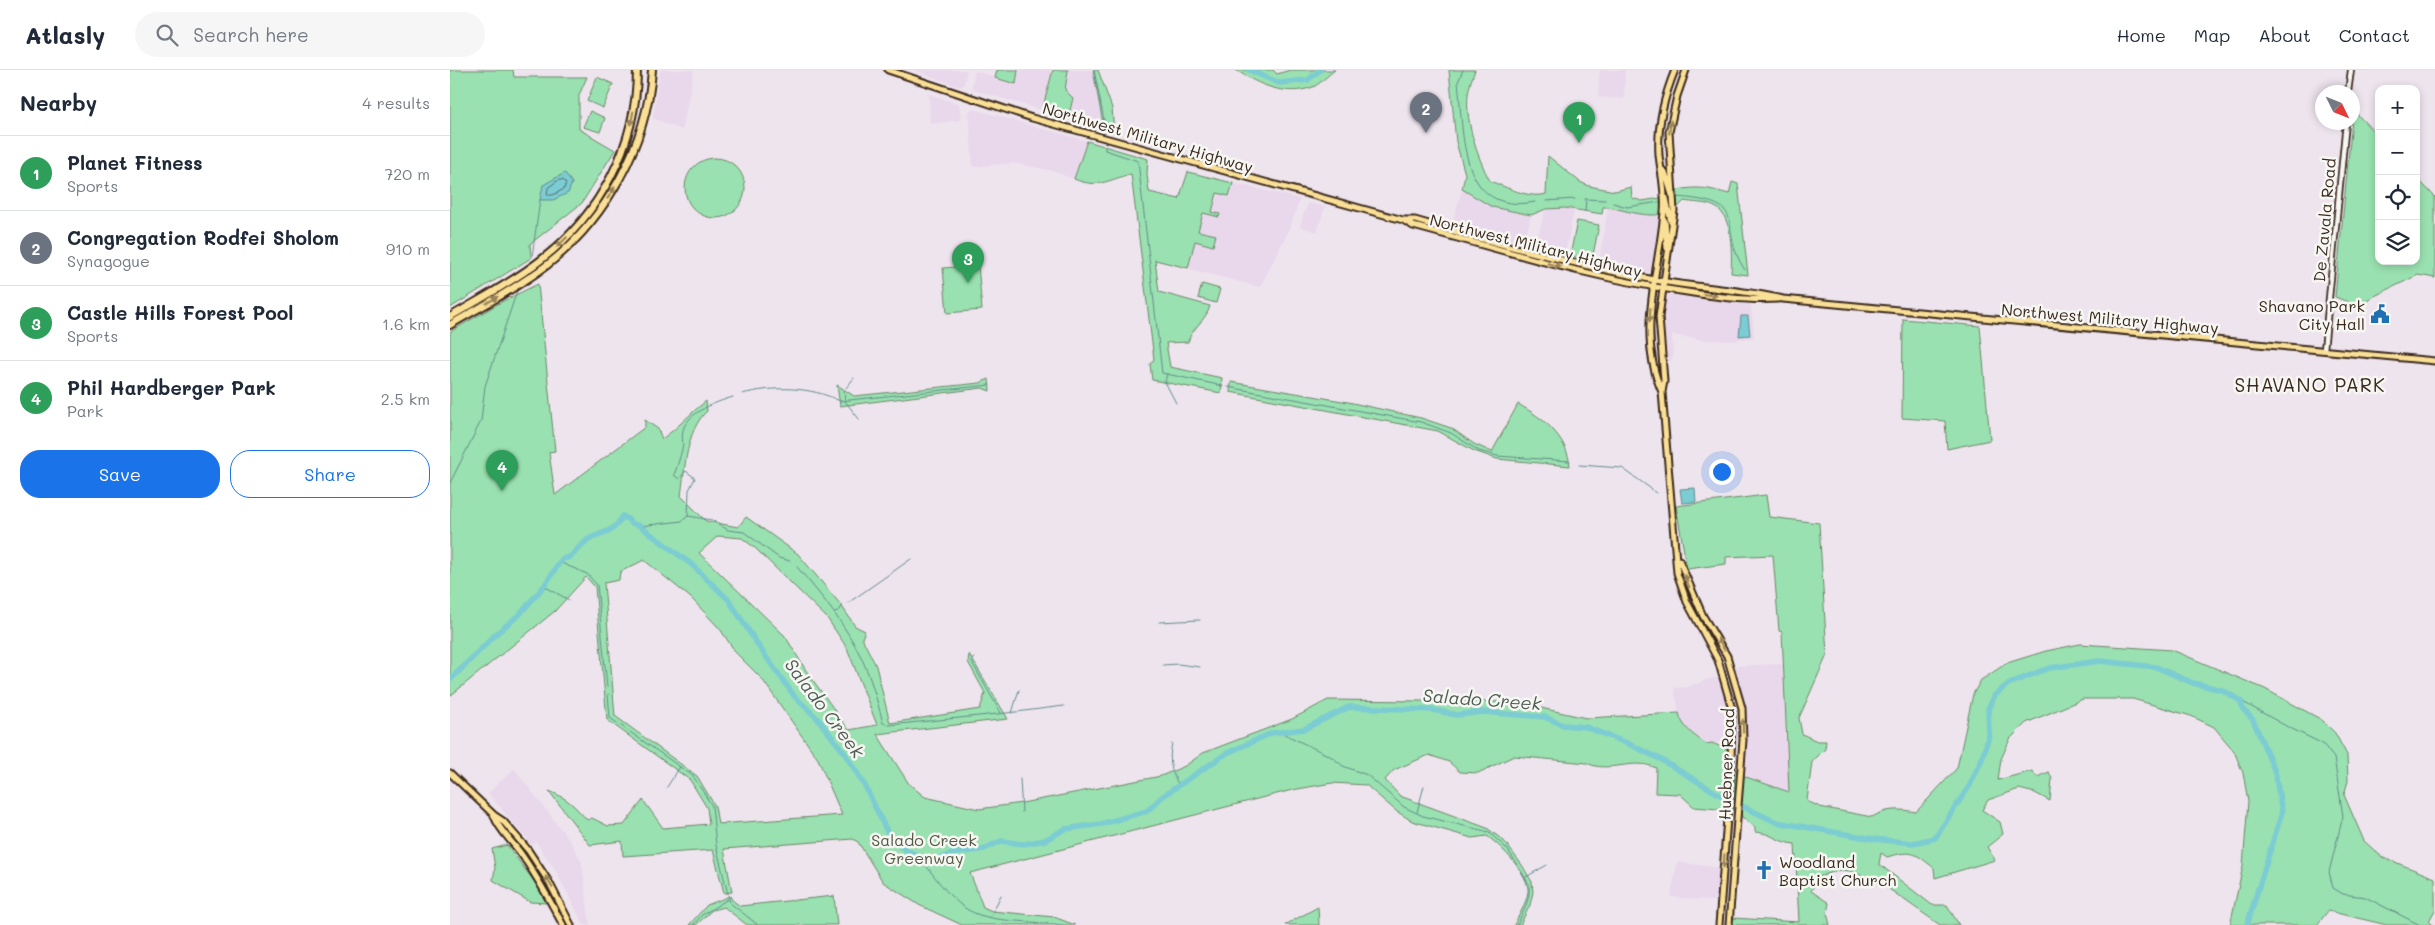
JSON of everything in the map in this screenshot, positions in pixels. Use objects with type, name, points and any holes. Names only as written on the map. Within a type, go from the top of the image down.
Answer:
[{"type":"highway","points":[[450,317],[540,261],[572,232],[594,206],[612,175],[623,149],[631,122],[637,70]]},
{"type":"highway","points":[[450,325],[539,271],[567,247],[593,219],[616,186],[632,152],[645,115],[652,70]]},
{"type":"main road","name":"Northwest Military Highway","points":[[888,70],[1030,117],[1403,220],[1415,220],[1553,258],[1663,282],[1760,293],[1784,299],[2435,361]]},
{"type":"main road","name":"Huebner Road","points":[[1662,392],[1657,381],[1649,328],[1664,210],[1659,131],[1662,110],[1675,70]]},
{"type":"main road","name":"Huebner Road","points":[[1686,70],[1672,112],[1669,132],[1674,203],[1662,289],[1659,328],[1664,380],[1662,392],[1677,572],[1690,608],[1718,660],[1730,695],[1733,728],[1719,925]]},
{"type":"main road","points":[[2349,85],[2351,70]]},
{"type":"main road","name":"De Zavala Road","points":[[2324,350],[2345,130]]},
{"type":"main road","points":[[1661,168],[1671,167]]},
{"type":"main road","points":[[1661,168],[1665,172],[1674,203]]},
{"type":"main road","points":[[1663,186],[1671,222]]},
{"type":"main road","name":"Northwest Military Highway","points":[[1403,220],[1413,226],[1551,265],[1662,289],[1759,301],[1784,299]]},
{"type":"main road","points":[[1665,221],[1667,259]]},
{"type":"main road","points":[[1654,363],[1662,362]]},
{"type":"main road","name":"Huebner Road","points":[[1677,558],[1697,604],[1722,645],[1740,693],[1743,728],[1729,925]]},
{"type":"main road","points":[[1690,608],[1697,604]]},
{"type":"main road","points":[[450,774],[503,821],[536,862],[571,925]]},
{"type":"main road","points":[[494,815],[498,825],[519,851],[542,886],[563,925]]},
{"type":"main road","points":[[1726,836],[1735,836]]},
{"type":"main road","points":[[1720,906],[1730,911]]},
{"type":"shaded area","points":[[660,70],[694,70],[682,130],[653,118]]},
{"type":"shaded area","points":[[914,70],[967,70],[964,84],[960,87]]},
{"type":"shaded area","points":[[1018,70],[1053,70],[1042,110],[974,90],[972,85],[975,71],[1016,84]]},
{"type":"shaded area","points":[[1068,70],[1093,70],[1104,129],[1068,119],[1073,98],[1065,91]]},
{"type":"shaded area","points":[[1600,70],[1625,70],[1624,99],[1598,97]]},
{"type":"shaded area","points":[[929,94],[959,104],[961,120],[930,124]]},
{"type":"shaded area","points":[[973,109],[1087,141],[1074,179],[1049,170],[1014,163],[973,167],[969,112]]},
{"type":"shaded area","points":[[1188,172],[1300,199],[1289,230],[1260,287],[1155,260],[1149,190],[1179,199]]},
{"type":"shaded area","points":[[1462,189],[1492,207],[1531,215],[1524,244],[1452,225]]},
{"type":"shaded area","points":[[1308,203],[1325,207],[1317,232],[1300,226]]},
{"type":"shaded area","points":[[1608,207],[1661,216],[1651,271],[1648,273],[1599,263]]},
{"type":"shaded area","points":[[1565,208],[1574,210],[1565,253],[1535,245],[1546,209]]},
{"type":"shaded area","points":[[1670,295],[1751,305],[1754,338],[1738,339],[1737,341],[1704,340],[1672,335],[1673,357],[1666,364],[1663,332],[1665,299]]},
{"type":"shaded area","points":[[1783,664],[1789,792],[1743,775],[1745,714],[1734,666]]},
{"type":"shaded area","points":[[1712,678],[1719,678],[1726,704],[1726,742],[1706,744],[1681,723],[1674,688],[1688,687]]},
{"type":"shaded area","points":[[514,769],[571,842],[582,863],[590,925],[584,925],[554,868],[536,842],[532,845],[488,793]]},
{"type":"shaded area","points":[[1677,862],[1720,868],[1717,901],[1671,897]]},
{"type":"green space","points":[[450,70],[513,70],[514,77],[587,77],[579,95],[579,129],[615,150],[582,203],[530,244],[531,258],[450,308]]},
{"type":"green space","points":[[997,70],[1018,70],[1016,84],[995,78]]},
{"type":"green space","points":[[1053,70],[1068,70],[1065,90],[1073,98],[1068,119],[1042,110]]},
{"type":"green space","points":[[1093,70],[1098,70],[1112,108],[1114,132],[1104,129]]},
{"type":"green space","points":[[1236,70],[1273,70],[1277,74],[1290,70],[1335,70],[1313,87],[1292,91],[1263,85]]},
{"type":"green space","points":[[1449,70],[1475,70],[1469,87],[1468,111],[1472,136],[1490,181],[1525,194],[1546,194],[1548,156],[1580,182],[1589,186],[1615,191],[1631,187],[1632,198],[1642,201],[1678,195],[1677,190],[1692,188],[1709,189],[1729,194],[1732,182],[1738,184],[1748,275],[1731,273],[1730,237],[1725,218],[1721,211],[1708,204],[1684,201],[1667,213],[1658,215],[1638,214],[1603,207],[1602,214],[1565,208],[1546,209],[1531,215],[1492,207],[1462,189],[1465,174],[1456,142]]},
{"type":"green space","points":[[597,77],[613,84],[603,108],[587,101]]},
{"type":"green space","points":[[590,111],[605,118],[600,132],[583,127]]},
{"type":"green space","points":[[2360,117],[2375,133],[2375,265],[2420,265],[2420,181],[2435,197],[2435,278],[2418,275],[2356,305],[2335,297],[2351,130],[2360,130]]},
{"type":"green space","points":[[1087,141],[1148,159],[1149,192],[1179,199],[1188,172],[1233,183],[1229,196],[1217,193],[1212,212],[1220,214],[1219,217],[1203,213],[1198,231],[1216,235],[1213,246],[1195,241],[1188,268],[1155,260],[1159,292],[1210,306],[1188,342],[1166,343],[1170,367],[1222,378],[1221,393],[1152,380],[1150,364],[1154,359],[1131,174],[1097,183],[1074,179]]},
{"type":"green space","points":[[709,158],[721,158],[732,163],[740,171],[745,182],[743,200],[732,213],[721,218],[709,218],[698,213],[690,205],[685,194],[685,182],[690,171],[698,163]]},
{"type":"green space","points":[[1577,221],[1599,225],[1592,260],[1570,256]]},
{"type":"green space","points":[[978,265],[982,310],[947,313],[943,268]]},
{"type":"green space","name":"Salado Creek Greenway","points":[[538,284],[555,451],[549,452],[555,495],[645,427],[645,420],[658,429],[662,439],[706,401],[707,411],[695,428],[688,450],[681,496],[706,521],[738,527],[746,517],[798,554],[841,605],[855,626],[865,631],[862,638],[876,666],[890,723],[980,709],[985,693],[968,662],[969,654],[1008,719],[877,734],[909,784],[925,797],[979,809],[1022,803],[1161,776],[1185,766],[1203,753],[1292,719],[1328,700],[1514,702],[1586,718],[1679,713],[1689,731],[1706,744],[1712,743],[1729,750],[1728,764],[1746,777],[1789,792],[1782,632],[1779,631],[1773,555],[1726,557],[1726,564],[1687,569],[1676,506],[1766,495],[1769,517],[1819,523],[1827,655],[1799,718],[1802,734],[1817,741],[1826,741],[1825,749],[1812,762],[1807,801],[1820,807],[1872,817],[1893,810],[1916,812],[1957,768],[1973,694],[1981,680],[2007,663],[2046,651],[2080,644],[2172,650],[2265,689],[2322,720],[2335,733],[2347,755],[2348,781],[2344,795],[2364,841],[2382,857],[2435,878],[2435,910],[2429,921],[2433,925],[2387,925],[2328,911],[2317,925],[2230,925],[2243,866],[2248,801],[2243,773],[2234,751],[2214,727],[2191,716],[2133,699],[2083,699],[2026,723],[2010,739],[2001,759],[1998,780],[2032,771],[2037,777],[2049,772],[2052,779],[2050,801],[2035,793],[2019,789],[1988,800],[1982,810],[2000,822],[2003,834],[1987,847],[1995,860],[1935,878],[1934,868],[1917,856],[1908,853],[1887,857],[1881,853],[1879,864],[1932,905],[1947,905],[1959,925],[1940,925],[1879,882],[1850,871],[1839,870],[1819,877],[1811,891],[1829,903],[1827,913],[1830,925],[1732,925],[1733,918],[1799,922],[1795,844],[1755,832],[1755,827],[1741,816],[1742,811],[1694,807],[1680,794],[1655,793],[1656,768],[1648,765],[1630,764],[1604,767],[1587,763],[1514,756],[1478,773],[1460,772],[1449,762],[1429,755],[1394,770],[1385,780],[1400,796],[1487,828],[1504,841],[1532,882],[1533,892],[1530,905],[1520,925],[1514,925],[1526,901],[1527,885],[1513,861],[1487,836],[1472,838],[1412,821],[1396,811],[1366,785],[1332,783],[1292,790],[970,873],[983,907],[992,911],[1054,917],[1075,925],[962,925],[919,905],[883,882],[858,842],[853,839],[724,849],[732,892],[724,893],[713,850],[623,856],[622,841],[590,845],[549,791],[570,802],[587,820],[592,818],[608,826],[624,825],[643,800],[663,828],[709,824],[707,808],[690,780],[607,720],[595,587],[586,577],[555,611],[450,696],[450,332],[501,302]],"holes":[[[718,536],[742,538],[755,548],[827,618],[847,648],[877,725],[849,730],[807,672],[785,636],[699,553]],[[644,560],[691,598],[720,629],[736,653],[762,679],[818,759],[842,815],[718,824],[715,806],[697,776],[615,716],[604,583],[619,580],[620,572]]]},
{"type":"green space","points":[[1202,284],[1220,289],[1216,303],[1198,298]]},
{"type":"green space","points":[[1903,319],[1980,326],[1990,440],[1947,449],[1945,421],[1902,418]]},
{"type":"green space","points":[[989,379],[990,391],[982,388],[840,406],[837,385],[854,396],[980,383]]},
{"type":"green space","points":[[1231,382],[1348,402],[1421,418],[1451,428],[1474,444],[1492,452],[1518,404],[1545,422],[1559,437],[1568,455],[1570,466],[1497,459],[1474,451],[1438,431],[1230,392]]},
{"type":"green space","points":[[507,845],[539,888],[546,903],[530,902],[493,880],[495,868],[492,849]]},
{"type":"green space","points":[[730,896],[740,906],[834,896],[837,925],[747,925],[724,907],[712,910],[696,925],[689,925],[707,905]]},
{"type":"green space","points":[[1318,907],[1319,925],[1285,925]]},
{"type":"water","points":[[565,173],[572,183],[568,193],[553,200],[540,200],[543,185]]},
{"type":"water","points":[[1741,316],[1748,316],[1750,335],[1739,336]]},
{"type":"water","points":[[1695,488],[1696,502],[1682,503],[1680,489]]},
{"type":"waterway","points":[[1094,70],[1106,130]]},
{"type":"waterway","points":[[1249,70],[1279,83],[1308,80],[1320,70]]},
{"type":"waterway","points":[[1463,70],[1458,82],[1462,125],[1470,167],[1478,184],[1491,196],[1510,203],[1535,202]]},
{"type":"waterway","points":[[1105,146],[1105,150],[1138,161],[1162,373],[1223,386]]},
{"type":"waterway","points":[[1677,197],[1717,204],[1725,211],[1729,218],[1736,254],[1745,270]]},
{"type":"waterway","points":[[1546,201],[1575,199]]},
{"type":"waterway","points":[[1585,199],[1605,200]]},
{"type":"waterway","points":[[532,257],[540,200]]},
{"type":"waterway","points":[[1585,211],[1586,200]]},
{"type":"waterway","points":[[1613,203],[1627,207],[1660,202]]},
{"type":"waterway","points":[[450,483],[481,421],[485,386],[517,291]]},
{"type":"waterway","points":[[1167,374],[1165,382],[1176,403]]},
{"type":"waterway","points":[[846,388],[854,378]]},
{"type":"waterway","points":[[742,394],[754,391],[791,389],[816,392],[840,401],[990,385]]},
{"type":"waterway","points":[[1228,387],[1421,422],[1451,433],[1479,451],[1497,456],[1570,461]]},
{"type":"waterway","points":[[844,391],[845,401],[859,419]]},
{"type":"waterway","points":[[688,516],[689,490],[695,478],[686,471],[679,479],[674,475],[683,447],[683,430],[697,413],[711,405],[733,397]]},
{"type":"waterway","points":[[1579,465],[1622,468],[1657,493]]},
{"type":"waterway","name":"Salado Creek","points":[[450,680],[497,633],[520,614],[544,586],[562,559],[570,557],[582,544],[591,538],[613,528],[623,516],[629,520]]},
{"type":"waterway","points":[[640,526],[682,521],[688,516],[712,520],[728,530],[744,532],[779,558],[790,561]]},
{"type":"waterway","name":"Salado Creek","points":[[631,523],[640,526],[691,564],[729,600],[759,647],[795,697],[817,718],[843,751],[865,786],[892,842],[918,856],[937,861],[950,854],[984,849],[1001,841],[1024,844],[1045,840],[1065,829],[1101,824],[1147,811],[1163,796],[1227,753],[1272,733],[1304,729],[1349,707],[1433,710],[1457,715],[1483,712],[1545,717],[1563,725],[1586,727],[1629,744],[1658,758],[1727,799],[1776,822],[1874,839],[1913,843],[1935,838],[1970,785],[1982,759],[1989,735],[1988,709],[1995,695],[2008,684],[2049,668],[2100,661],[2156,667],[2193,683],[2222,690],[2241,701],[2243,709],[2253,720],[2275,772],[2282,812],[2247,925]]},
{"type":"waterway","points":[[848,603],[911,559]]},
{"type":"waterway","points":[[559,562],[587,574],[597,585],[607,687]]},
{"type":"waterway","points":[[797,567],[832,610],[855,645],[871,681],[883,723],[889,725],[1064,706]]},
{"type":"waterway","points":[[544,586],[569,600]]},
{"type":"waterway","points":[[835,613],[842,607]]},
{"type":"waterway","points":[[1159,622],[1200,620]]},
{"type":"waterway","points":[[974,658],[971,661],[1001,713]]},
{"type":"waterway","points":[[1163,665],[1178,664],[1200,667]]},
{"type":"waterway","points":[[1012,713],[1019,690]]},
{"type":"waterway","points":[[608,694],[610,718],[693,776],[712,806],[716,845],[730,903],[758,925]]},
{"type":"waterway","points":[[2241,701],[2323,744],[2334,758],[2343,816],[2329,872],[2333,888],[2343,894],[2365,897],[2420,925]]},
{"type":"waterway","points":[[1280,732],[1332,757],[1343,766],[1367,775],[1404,807],[1423,816],[1489,832],[1508,850],[1529,884],[1528,900],[1517,925]]},
{"type":"waterway","points":[[1172,744],[1170,754],[1171,765],[1179,785]]},
{"type":"waterway","points":[[667,787],[680,767]]},
{"type":"waterway","points":[[1020,779],[1022,812]]},
{"type":"waterway","points":[[1417,812],[1424,786]]},
{"type":"waterway","points":[[918,856],[952,897],[965,908],[975,913],[986,917],[1011,921],[1061,925]]},
{"type":"waterway","points":[[1526,877],[1547,865]]},
{"type":"waterway","points":[[991,916],[1001,895]]},
{"type":"waterway","points":[[693,925],[702,915],[728,899]]},
{"type":"place","name":"Congregation Rodfei Sholom","points":[[1426,133]]},
{"type":"place","name":"Planet Fitness","points":[[1579,143]]},
{"type":"place","name":"Castle Hills Forest Pool","points":[[968,283]]},
{"type":"place","name":"Shavano Park City Hall","points":[[2380,314]]},
{"type":"place","name":"Phil Hardberger Park","points":[[502,491]]},
{"type":"place","name":"Woodland Baptist Church","points":[[1764,870]]},
{"type":"district","name":"SHAVANO PARK","points":[[2310,384]]}]
